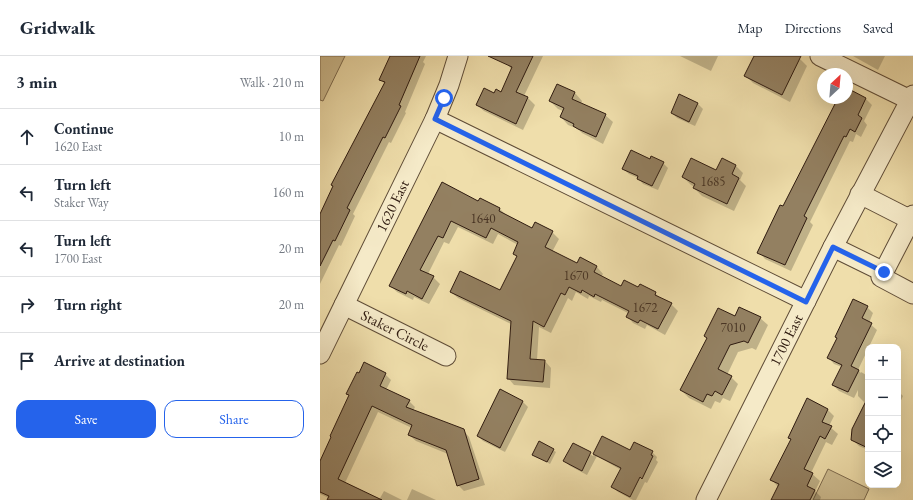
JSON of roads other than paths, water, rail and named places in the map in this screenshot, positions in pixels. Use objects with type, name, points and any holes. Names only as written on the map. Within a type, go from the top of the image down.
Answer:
[{"type":"street","name":"1620 East","points":[[320,354],[435,119],[449,85],[458,56]]},
{"type":"street","points":[[820,56],[912,97]]},
{"type":"street","name":"1700 East","points":[[706,500],[860,194],[912,97]]},
{"type":"street","points":[[435,119],[806,302]]},
{"type":"street","points":[[860,194],[912,218],[881,277],[913,294]]},
{"type":"street","points":[[833,247],[884,272]]},
{"type":"street","name":"Staker Circle","points":[[344,305],[446,356]]}]
